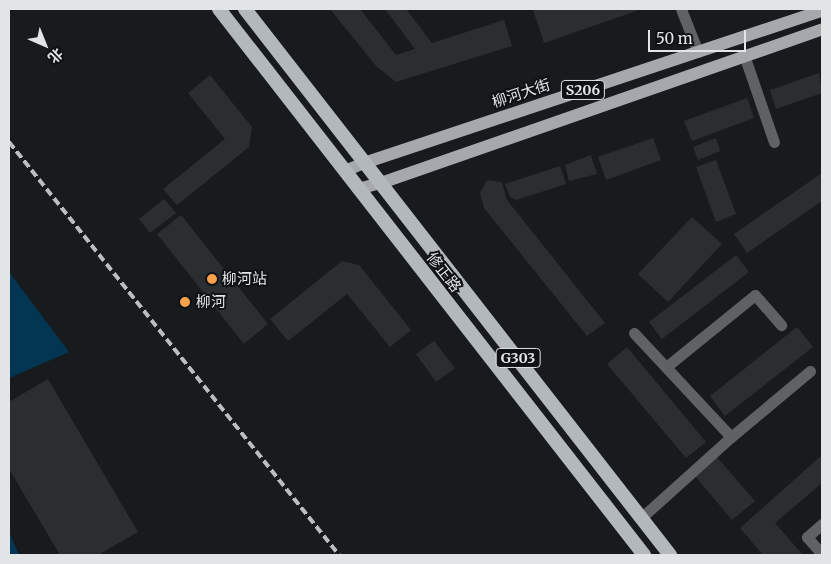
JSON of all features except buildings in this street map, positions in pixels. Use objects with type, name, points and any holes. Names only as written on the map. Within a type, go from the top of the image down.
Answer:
[{"type":"highway","name":"修正路","points":[[219,9],[644,555]]},
{"type":"highway","name":"修正路","points":[[245,9],[670,555]]},
{"type":"main road","name":"柳河大街","points":[[345,172],[364,163],[822,10]]},
{"type":"main road","name":"S206","points":[[358,189],[381,183],[822,29]]},
{"type":"street","points":[[681,9],[698,52]]},
{"type":"street","points":[[744,56],[774,142]]},
{"type":"street","points":[[666,367],[755,295],[781,325]]},
{"type":"street","points":[[634,333],[731,437]]},
{"type":"street","points":[[641,518],[731,437],[810,371]]},
{"type":"street","points":[[822,524],[807,537],[822,554]]},
{"type":"shaded area","points":[[9,272],[69,352],[9,378]]},
{"type":"shaded area","points":[[9,532],[19,555],[9,555]]},
{"type":"railway","points":[[9,142],[339,555]]},
{"type":"place","name":"柳河站","points":[[212,279]]},
{"type":"place","name":"柳河","points":[[185,302]]}]
